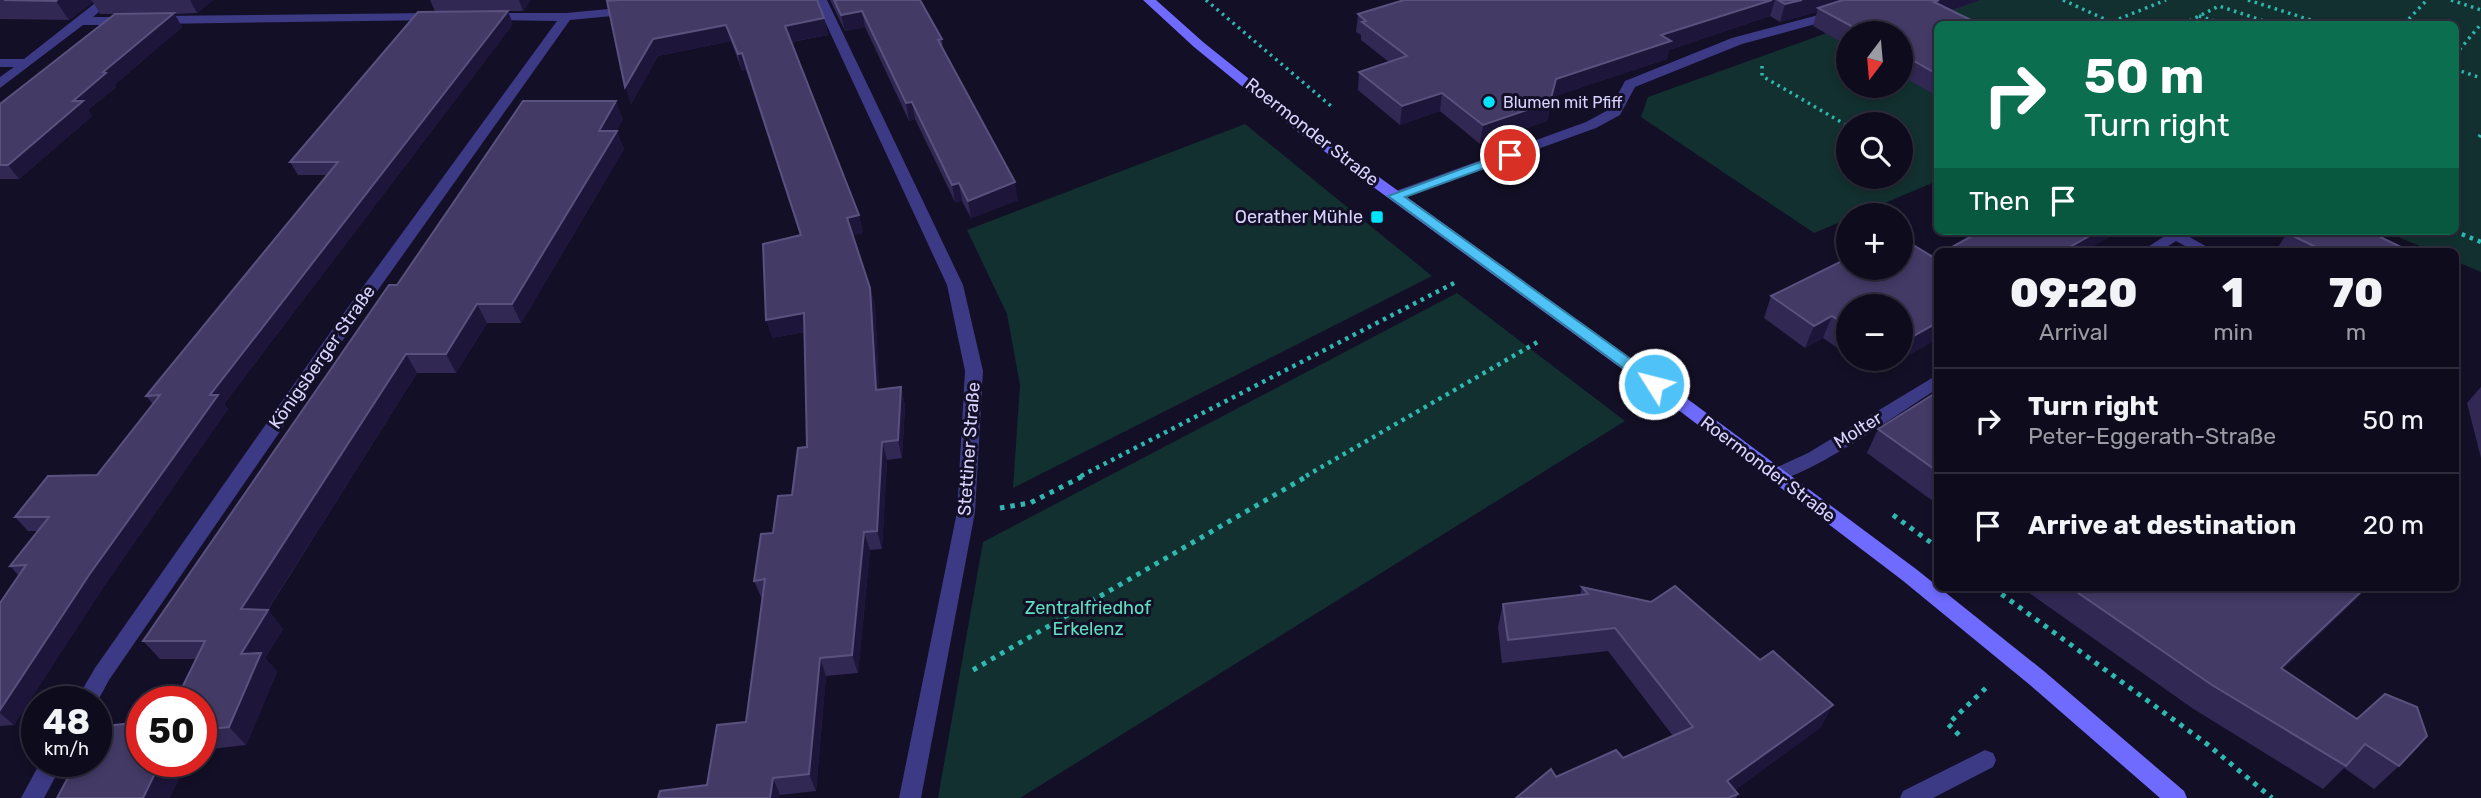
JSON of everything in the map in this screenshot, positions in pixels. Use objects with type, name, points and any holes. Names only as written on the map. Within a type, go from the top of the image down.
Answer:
[{"type":"main road","name":"Roermonder Straße","points":[[1149,0],[1268,99],[1395,196],[1778,475],[2015,660],[2176,798]]},
{"type":"street","points":[[0,84],[107,0]]},
{"type":"street","name":"Stettiner Straße","points":[[821,0],[954,285],[974,371],[966,512],[910,798]]},
{"type":"street","points":[[479,17],[566,17],[645,9]]},
{"type":"street","points":[[1395,196],[1591,125],[1615,112],[1630,84],[1737,41],[1848,11]]},
{"type":"street","points":[[81,21],[451,17]]},
{"type":"street","name":"Königsberger Straße","points":[[95,686],[352,314],[566,17]]},
{"type":"street","points":[[0,63],[26,63]]},
{"type":"street","points":[[2155,248],[2176,235],[2200,248]]},
{"type":"street","name":"Molter","points":[[1778,475],[1814,457],[1934,383]]},
{"type":"street","points":[[1911,798],[1985,760]]},
{"type":"street","points":[[32,798],[44,777]]},
{"type":"path","points":[[2063,0],[2109,21]]},
{"type":"path","points":[[2118,21],[2166,0]]},
{"type":"path","points":[[2248,0],[2314,21]]},
{"type":"path","points":[[2407,21],[2427,0]]},
{"type":"path","points":[[2451,0],[2481,10]]},
{"type":"path","points":[[2189,21],[2219,6],[2264,21]]},
{"type":"path","points":[[2199,16],[2215,21]]},
{"type":"path","points":[[2459,50],[2481,24]]},
{"type":"path","points":[[1762,63],[1762,76],[1836,119]]},
{"type":"path","points":[[2459,70],[2481,78]]},
{"type":"path","points":[[2459,233],[2481,242]]},
{"type":"path","points":[[966,512],[1030,503],[1490,264]]},
{"type":"path","points":[[930,695],[1572,323]]},
{"type":"path","points":[[1997,591],[2207,744],[2272,798]]},
{"type":"path","points":[[1985,760],[1948,724],[2015,660]]},
{"type":"green space","points":[[1919,0],[2481,0],[2481,272],[2459,263],[2459,248],[2424,248],[2394,235],[2459,235],[2459,21],[1934,21],[1934,182],[1885,203],[1836,203],[1836,224],[1814,233],[1641,117],[1648,97],[1836,30],[1836,98],[1913,98],[1913,21],[1860,21]]},
{"type":"green space","points":[[1245,124],[1432,276],[1013,488],[1020,385],[1007,314],[967,230]]},
{"type":"green space","name":"Zentralfriedhof Erkelenz","points":[[1457,293],[1625,421],[1020,798],[938,798],[983,542]]},
{"type":"building","points":[[817,0],[824,18],[785,26],[859,215],[847,218],[870,288],[876,390],[901,387],[898,440],[882,442],[877,531],[864,532],[852,655],[820,658],[809,774],[773,778],[770,798],[658,798],[660,791],[707,785],[717,725],[746,722],[765,579],[754,581],[761,534],[773,533],[778,496],[792,495],[798,448],[807,447],[804,313],[766,320],[763,244],[801,235],[742,53],[738,54],[726,25],[653,39],[625,87],[607,1]]},
{"type":"building","points":[[834,0],[920,0],[942,39],[938,40],[1015,182],[968,201],[959,183],[952,185],[912,102],[906,103],[862,11],[841,15]]},
{"type":"building","points":[[1404,0],[1772,0],[1661,35],[1671,41],[1556,79],[1550,102],[1483,125],[1442,93],[1402,106],[1359,72],[1407,56],[1362,22],[1366,21],[1358,14]]},
{"type":"building","points":[[1778,0],[1802,0],[1785,4]]},
{"type":"building","points":[[1843,0],[1939,0],[1934,2],[1973,21],[1934,21],[1934,72],[1913,60],[1913,21],[1842,21],[1818,8]]},
{"type":"building","points":[[508,11],[210,395],[218,395],[89,575],[0,710],[0,603],[26,565],[10,566],[49,517],[15,517],[48,476],[97,475],[160,395],[146,396],[338,162],[290,162],[418,12]]},
{"type":"building","points":[[174,13],[103,72],[106,73],[73,101],[83,101],[8,165],[0,165],[0,104],[115,14]]},
{"type":"building","points":[[523,101],[616,101],[599,131],[617,131],[512,304],[477,304],[446,354],[406,354],[241,609],[268,610],[241,654],[261,653],[229,727],[217,728],[217,686],[183,686],[205,641],[143,641],[389,285],[397,285]]},
{"type":"building","points":[[1974,235],[2091,235],[2068,248],[1950,248]]},
{"type":"building","points":[[2291,235],[2376,235],[2403,248],[2318,248]]},
{"type":"building","points":[[1913,245],[1934,256],[1934,325],[1913,336],[1913,294],[1836,294],[1836,318],[1832,316],[1814,326],[1771,296],[1836,264],[1836,280],[1913,280]]},
{"type":"building","points":[[1934,394],[1934,469],[1878,429]]},
{"type":"building","points":[[1675,586],[1760,660],[1773,651],[1833,705],[1727,781],[1738,794],[1728,798],[1516,798],[1551,769],[1556,777],[1616,750],[1623,758],[1693,727],[1615,628],[1508,640],[1503,604],[1588,594],[1582,587],[1651,602]]},
{"type":"building","points":[[2075,591],[2362,591],[2281,668],[2357,719],[2385,694],[2417,707],[2427,736],[2399,766],[2365,744],[2346,766],[2212,685]]},
{"type":"building","points":[[126,724],[126,777],[153,777],[143,798],[57,798],[68,777],[112,777],[112,725]]},
{"type":"place","name":"Blumen mit Pfiff","points":[[1489,102]]},
{"type":"place","name":"Oerather Mühle","points":[[1377,217]]},
{"type":"route","points":[[1510,155],[1395,196],[1654,384]]}]
